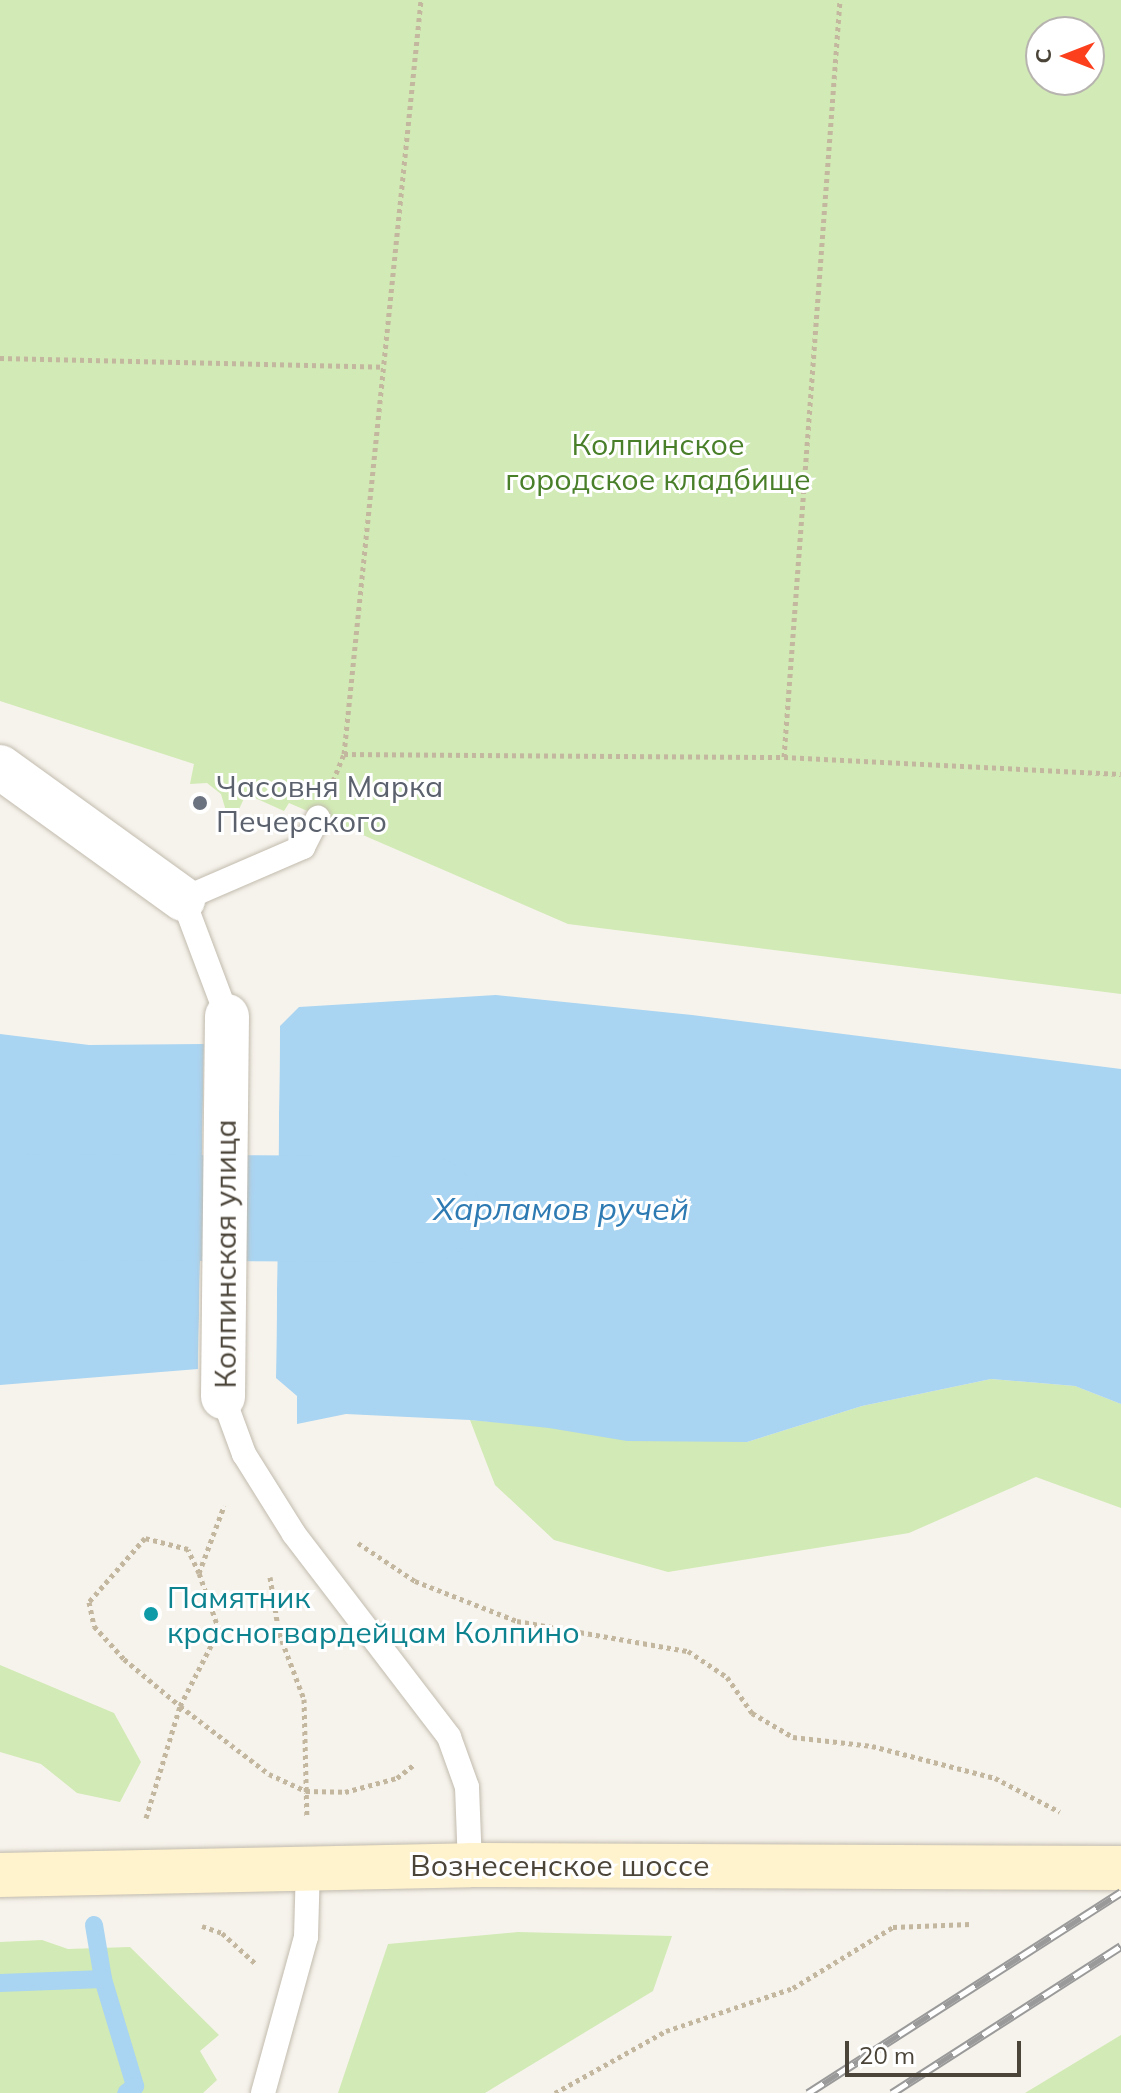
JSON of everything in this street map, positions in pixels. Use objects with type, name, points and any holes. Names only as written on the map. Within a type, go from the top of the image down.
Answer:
[{"type":"street","points":[[0,767],[183,899]]},
{"type":"street","name":"Колпинская улица","points":[[223,1397],[227,1016]]},
{"type":"street","name":"Вознесенское шоссе","points":[[0,1875],[470,1865],[1109,1868]]},
{"type":"lane","points":[[183,899],[303,847],[318,818]]},
{"type":"lane","name":"Колпинская улица","points":[[183,899],[227,1016]]},
{"type":"lane","name":"Колпинская улица","points":[[223,1397],[244,1454],[294,1534],[449,1737],[467,1787],[470,1865]]},
{"type":"lane","points":[[263,2093],[306,1937],[308,1867]]},
{"type":"path","points":[[318,818],[344,754],[421,0]]},
{"type":"path","points":[[784,757],[840,0]]},
{"type":"path","points":[[0,358],[384,367]]},
{"type":"path","points":[[344,754],[784,757],[1121,774]]},
{"type":"path","points":[[199,1573],[244,1454]]},
{"type":"path","points":[[144,1823],[180,1706],[219,1630],[188,1549],[145,1538],[89,1602],[94,1626],[124,1659],[180,1706],[269,1774],[306,1791],[345,1792],[397,1778],[449,1737]]},
{"type":"path","points":[[350,1538],[415,1581],[517,1621],[688,1651],[727,1677],[752,1713],[793,1737],[872,1746],[995,1778],[1049,1808],[1088,1822],[1109,1868]]},
{"type":"path","points":[[269,1569],[279,1633],[304,1699],[308,1867]]},
{"type":"path","points":[[195,1923],[222,1933],[254,1961],[285,2011]]},
{"type":"path","points":[[555,2093],[666,2031],[793,1988],[893,1927],[982,1924]]},
{"type":"green space","name":"Колпинское городское кладбище","points":[[0,0],[1121,0],[1121,994],[568,924],[289,803],[284,811],[246,794],[235,818],[226,811],[221,794],[207,783],[190,784],[194,764],[0,701]]},
{"type":"green space","points":[[991,1379],[1075,1386],[1121,1404],[1121,1508],[1036,1477],[909,1533],[668,1572],[554,1540],[495,1485],[470,1420],[747,1442],[862,1406]]},
{"type":"green space","points":[[0,1665],[114,1713],[141,1762],[120,1802],[77,1793],[41,1764],[0,1752]]},
{"type":"green space","points":[[518,1932],[672,1936],[653,1991],[485,2093],[338,2093],[388,1944]]},
{"type":"green space","points":[[42,1940],[68,1949],[130,1947],[219,2035],[200,2051],[217,2080],[203,2093],[0,2093],[0,1942]]},
{"type":"green space","points":[[1121,2035],[1121,2093],[1025,2093]]},
{"type":"water","points":[[496,995],[692,1015],[1121,1069],[1121,1404],[1075,1386],[991,1379],[862,1406],[747,1442],[627,1441],[549,1428],[470,1420],[346,1414],[297,1424],[297,1396],[276,1378],[280,1026],[299,1007]]},
{"type":"water","points":[[0,1034],[89,1045],[204,1044],[198,1369],[0,1385]]},
{"type":"pier","points":[[276,1026],[280,1026],[276,1378],[272,1378]]},
{"type":"pier","points":[[204,1040],[207,1041],[202,1369],[198,1373]]},
{"type":"waterway","name":"Харламов ручей","points":[[0,1207],[426,1209]]},
{"type":"waterway","points":[[94,1925],[103,1979],[135,2086],[126,2093]]},
{"type":"waterway","points":[[0,1983],[103,1979]]},
{"type":"railway","points":[[808,2093],[1121,1892]]},
{"type":"railway","points":[[892,2093],[1121,1946]]},
{"type":"place","name":"Часовня Марка Печерского","points":[[200,803]]},
{"type":"place","name":"Памятник красногвардейцам Колпино","points":[[151,1614]]}]
